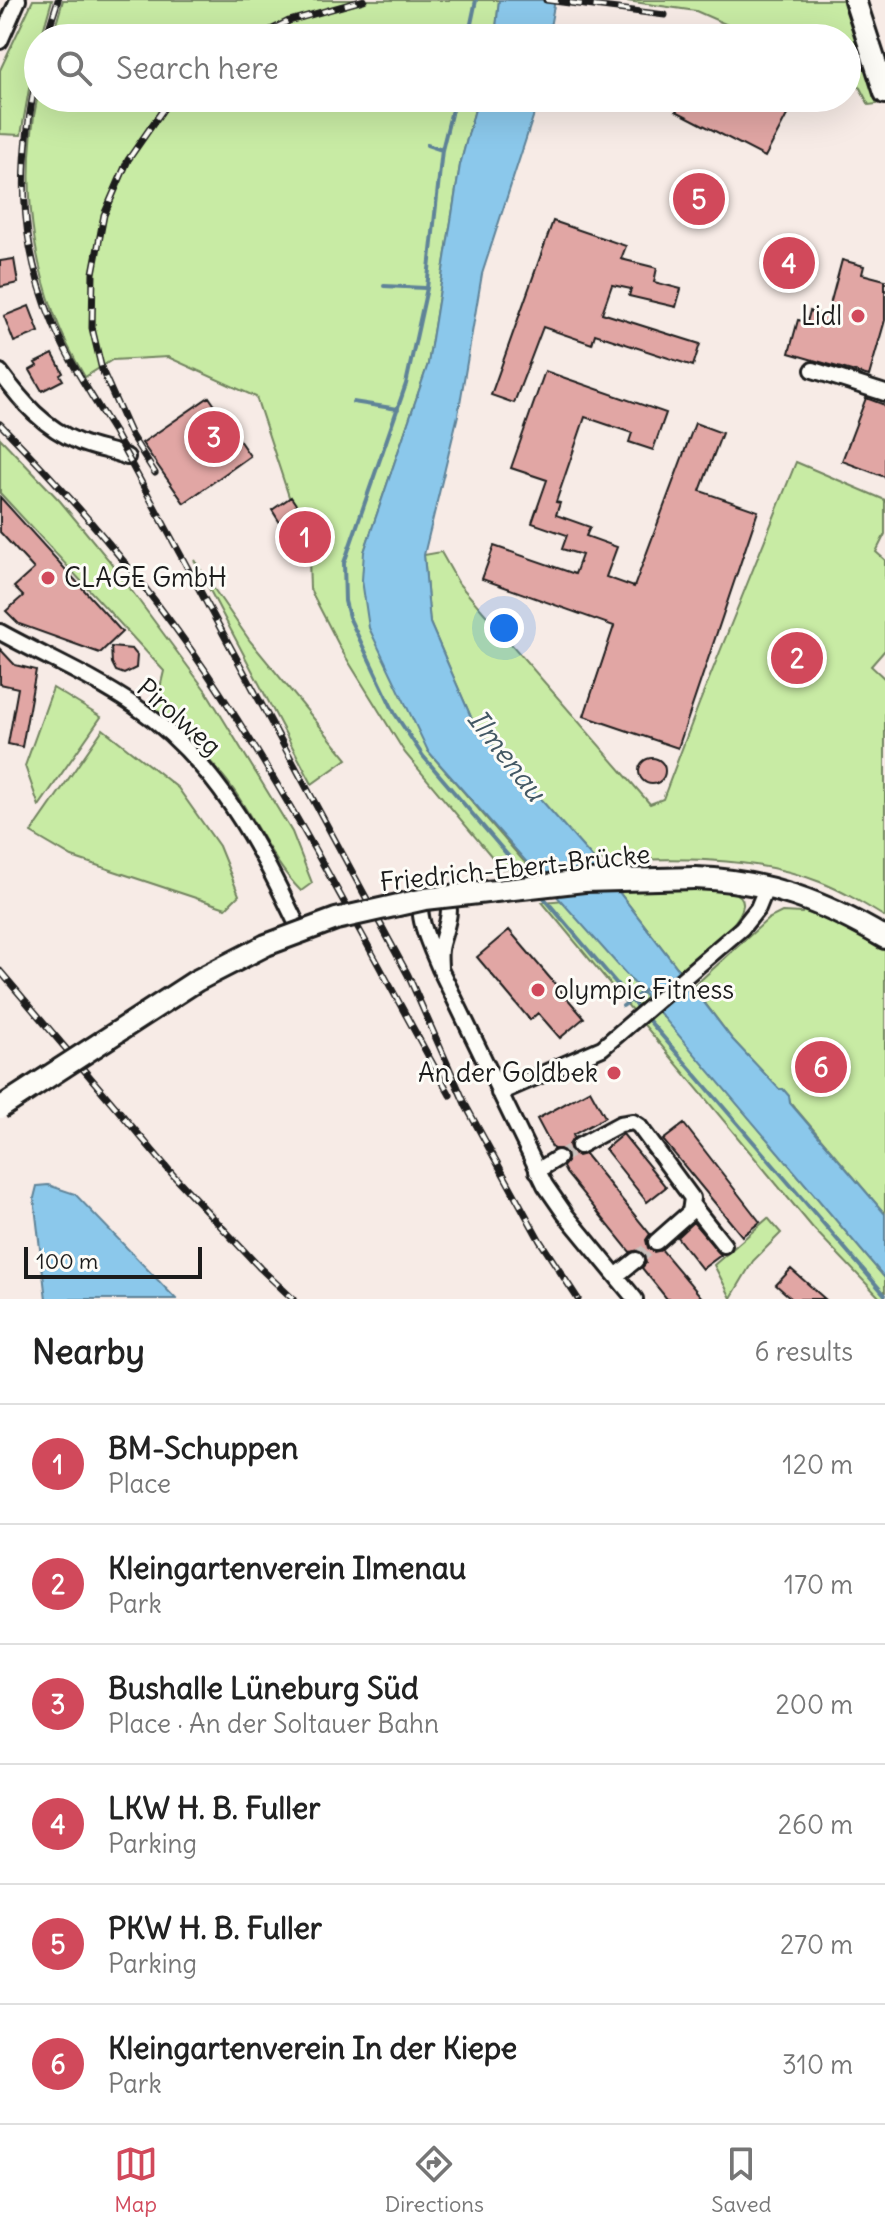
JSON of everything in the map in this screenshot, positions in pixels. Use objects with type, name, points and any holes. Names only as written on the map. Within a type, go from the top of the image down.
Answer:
[{"type":"main road","points":[[855,0],[885,93]]},
{"type":"main road","name":"Friedrich-Ebert-Brücke","points":[[0,1108],[196,981],[266,945],[362,911],[425,899],[584,881],[695,878],[736,881],[795,893],[885,938]]},
{"type":"street","points":[[0,41],[18,0]]},
{"type":"street","points":[[813,370],[885,393]]},
{"type":"street","points":[[0,372],[42,421],[81,443],[113,450],[127,457]]},
{"type":"street","name":"Pirolweg","points":[[0,632],[106,687],[163,727],[191,752],[240,816],[300,931]]},
{"type":"street","points":[[499,1093],[593,1054],[605,1046],[742,928],[758,908],[767,886]]},
{"type":"street","points":[[440,969],[537,1171],[565,1214],[635,1299]]},
{"type":"street","points":[[579,1146],[620,1124],[633,1122],[724,1245]]},
{"type":"street","points":[[537,1171],[558,1158]]},
{"type":"street","points":[[656,1242],[682,1221],[693,1206]]},
{"type":"street","points":[[616,1276],[636,1260]]},
{"type":"green space","points":[[33,0],[52,0],[45,24],[24,24],[25,112],[21,135],[0,134],[0,70]]},
{"type":"green space","points":[[63,0],[499,0],[496,24],[56,24]]},
{"type":"green space","points":[[620,0],[845,0],[852,24],[725,24],[696,11]]},
{"type":"green space","points":[[861,52],[877,104],[869,105],[861,90]]},
{"type":"green space","points":[[35,112],[474,112],[460,165],[428,364],[364,552],[428,751],[527,865],[502,869],[405,753],[342,651],[310,589],[309,557],[256,397],[168,357],[112,360],[85,377],[53,310],[34,240],[30,203]]},
{"type":"green space","points":[[0,438],[60,501],[108,559],[206,691],[292,832],[312,883],[301,891],[282,868],[225,778],[155,709],[164,671],[0,493]]},
{"type":"green space","points":[[796,462],[885,500],[885,534],[876,552],[885,560],[885,650],[871,666],[885,679],[885,917],[829,886],[767,867],[709,860],[595,861],[474,724],[430,623],[424,555],[441,552],[459,584],[650,804],[663,799]]},
{"type":"green space","points":[[194,560],[250,641],[347,759],[312,784]]},
{"type":"green space","points":[[53,688],[101,717],[39,806],[25,766]]},
{"type":"green space","points":[[103,729],[178,788],[219,846],[239,895],[226,908],[72,857],[31,833]]},
{"type":"green space","points":[[616,888],[723,889],[741,898],[743,907],[726,932],[680,971]]},
{"type":"green space","points":[[565,900],[885,1278],[885,1299],[881,1299],[813,1228],[542,902]]},
{"type":"green space","points":[[804,907],[885,947],[885,1214],[790,1102],[783,1089],[779,1089],[732,1039],[693,987],[768,919],[782,912],[802,913]]},
{"type":"green space","points":[[768,1218],[781,1233],[753,1261],[731,1298],[714,1265]]},
{"type":"water","points":[[499,0],[555,0],[551,24],[496,24]]},
{"type":"water","points":[[474,112],[534,112],[482,274],[458,415],[424,555],[430,623],[474,724],[595,861],[732,1039],[779,1089],[783,1089],[790,1103],[885,1214],[885,1278],[642,992],[428,751],[369,628],[362,580],[364,552],[428,364],[460,165]]},
{"type":"water","points":[[48,1185],[75,1194],[176,1299],[46,1299],[34,1198],[37,1186]]},
{"type":"building","points":[[678,112],[789,112],[765,157]]},
{"type":"building","points":[[553,221],[626,246],[621,259],[657,268],[654,282],[681,289],[676,307],[629,296],[631,289],[612,285],[602,313],[700,344],[693,366],[595,334],[592,344],[543,327],[514,403],[491,395]]},
{"type":"building","points":[[14,259],[18,283],[0,287],[0,261]]},
{"type":"building","points":[[842,260],[864,266],[862,274],[885,280],[885,320],[869,376],[789,353],[798,320],[807,322],[810,311],[827,316]]},
{"type":"building","points":[[29,306],[39,332],[14,342],[4,316]]},
{"type":"building","points":[[53,354],[63,373],[60,375],[63,380],[42,391],[30,370],[37,366],[35,363]]},
{"type":"building","points":[[545,371],[666,413],[653,450],[629,442],[632,433],[585,417],[556,502],[560,503],[556,515],[590,527],[586,536],[617,547],[606,577],[634,587],[695,423],[722,433],[700,491],[758,511],[678,748],[584,716],[614,626],[482,579],[494,546],[575,574],[582,555],[562,549],[567,535],[532,523],[547,480],[511,468]]},
{"type":"building","points":[[209,397],[250,456],[184,503],[142,443]]},
{"type":"building","points":[[866,398],[885,405],[885,477],[842,461]]},
{"type":"building","name":"CLAGE GmbH","points":[[0,497],[122,632],[100,653],[19,624],[6,611],[23,596],[14,587],[34,569],[0,532]]},
{"type":"building","points":[[291,497],[309,524],[304,527],[312,538],[296,548],[272,510]]},
{"type":"building","points":[[111,647],[132,649],[137,655],[136,668],[124,674],[116,671]]},
{"type":"building","points":[[0,649],[15,665],[36,670],[22,747],[8,744],[18,688],[0,684]]},
{"type":"building","points":[[652,758],[661,762],[665,771],[661,780],[652,784],[643,780],[639,771],[643,762]]},
{"type":"building","points":[[509,930],[584,1018],[560,1038],[538,1013],[530,1020],[477,957]]},
{"type":"building","points":[[590,1090],[605,1117],[573,1135],[569,1145],[571,1151],[578,1156],[585,1154],[650,1234],[646,1240],[648,1248],[654,1252],[662,1250],[703,1299],[667,1299],[642,1268],[646,1263],[644,1254],[639,1250],[630,1252],[566,1173],[563,1167],[567,1162],[567,1153],[562,1149],[553,1149],[537,1119]]},
{"type":"building","points":[[684,1124],[760,1222],[742,1236],[663,1140]]},
{"type":"building","points":[[623,1134],[666,1187],[647,1202],[605,1149]]},
{"type":"building","points":[[693,1222],[721,1255],[702,1269],[677,1237]]},
{"type":"building","points":[[791,1269],[825,1299],[792,1299],[776,1285]]},
{"type":"waterway","points":[[471,24],[476,0]]},
{"type":"waterway","points":[[452,112],[442,150],[427,288],[406,384],[344,563],[345,601],[349,617],[395,714],[423,756],[528,879]]},
{"type":"waterway","points":[[427,145],[442,150]]},
{"type":"waterway","points":[[384,286],[425,288]]},
{"type":"waterway","points":[[353,402],[398,409]]},
{"type":"waterway","points":[[539,892],[628,997]]},
{"type":"waterway","points":[[623,1006],[645,990]]},
{"type":"waterway","points":[[633,1002],[885,1295]]},
{"type":"tunnel","points":[[558,1158],[579,1146]]},
{"type":"tunnel","points":[[636,1260],[656,1242]]},
{"type":"railway","points":[[50,24],[58,0]]},
{"type":"railway","points":[[283,24],[364,0]]},
{"type":"railway","points":[[546,0],[665,15]]},
{"type":"railway","points":[[30,112],[25,167],[27,230],[33,261],[54,326],[408,975],[466,1106],[540,1241],[578,1299]]},
{"type":"railway","points":[[155,473],[131,435],[102,370],[92,328],[93,273],[104,215],[128,160],[161,112]]},
{"type":"railway","points":[[0,424],[108,542],[205,670],[301,826],[450,1095]]},
{"type":"railway","points":[[0,971],[174,1176],[293,1299]]},
{"type":"place","name":"PKW H. B. Fuller","points":[[699,199]]},
{"type":"place","name":"LKW H. B. Fuller","points":[[789,263]]},
{"type":"place","name":"Lidl","points":[[858,316]]},
{"type":"place","name":"Bushalle Lüneburg Süd","points":[[214,437]]},
{"type":"place","name":"BM-Schuppen","points":[[305,537]]},
{"type":"place","name":"CLAGE GmbH","points":[[48,578]]},
{"type":"place","name":"Kleingartenverein Ilmenau","points":[[797,658]]},
{"type":"place","name":"olympic Fitness","points":[[538,990]]},
{"type":"place","name":"Kleingartenverein In der Kiepe","points":[[821,1067]]},
{"type":"place","name":"An der Goldbek","points":[[614,1073]]},
{"type":"water label","name":"Ilmenau","points":[[507,755]]}]
